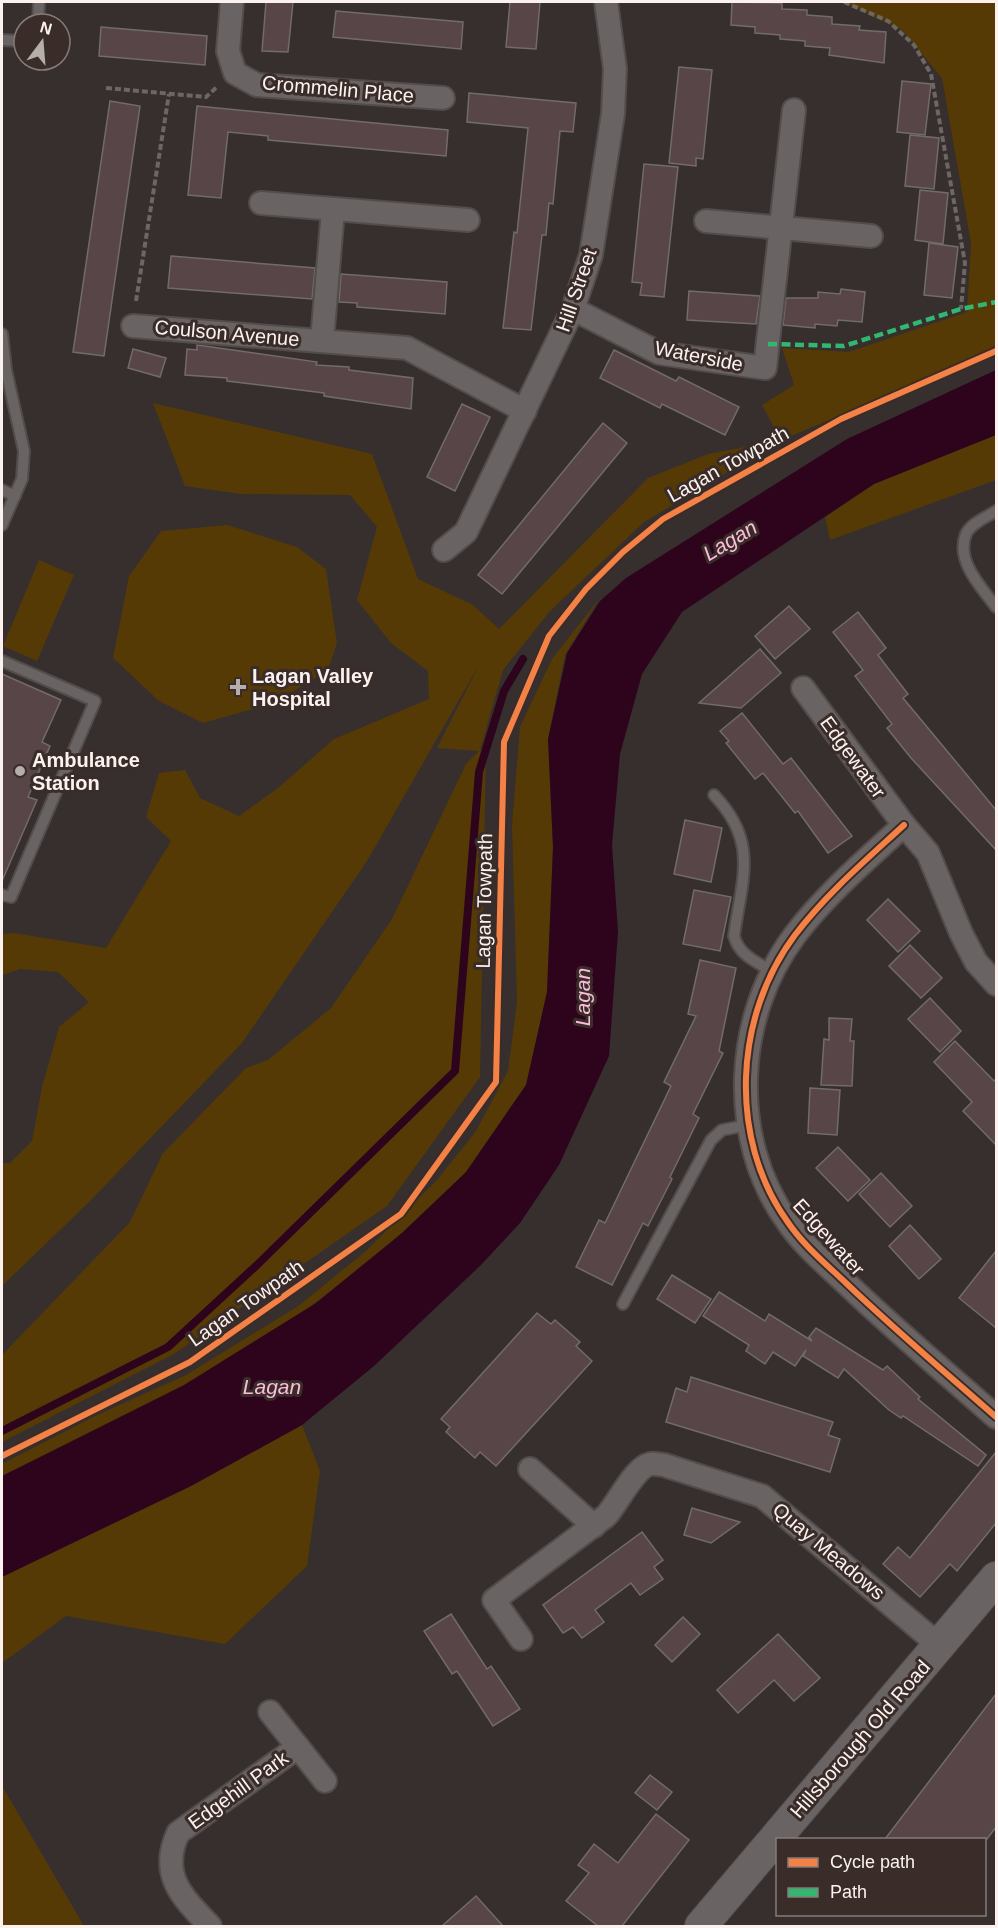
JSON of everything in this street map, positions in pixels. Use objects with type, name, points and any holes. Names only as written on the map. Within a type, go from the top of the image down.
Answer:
[{"type":"street","name":"Crommelin Place","points":[[232,2],[228,51],[235,73],[257,85],[443,98]]},
{"type":"street","name":"Hill Street","points":[[444,550],[466,532],[573,309],[591,255],[613,114],[615,69],[606,2]]},
{"type":"street","name":"Waterside","points":[[573,309],[659,353],[765,368],[794,110]]},
{"type":"street","points":[[261,203],[468,220]]},
{"type":"street","name":"Coulson Avenue","points":[[322,340],[333,210]]},
{"type":"street","points":[[706,221],[871,236]]},
{"type":"street","name":"Coulson Avenue","points":[[133,326],[406,348],[525,411]]},
{"type":"street","name":"Edgewater","points":[[803,688],[904,825],[928,853],[961,933],[976,962],[996,984]]},
{"type":"street","name":"Edgewater","points":[[904,825],[821,903],[794,936],[772,971],[753,1023],[747,1058],[748,1125],[768,1186],[787,1221],[819,1257],[873,1309],[996,1417]]},
{"type":"street","name":"Quay Meadows","points":[[521,1639],[494,1600],[594,1526],[617,1504],[638,1471],[649,1464],[664,1465],[762,1496],[940,1646]]},
{"type":"street","points":[[530,1469],[594,1526]]},
{"type":"street","name":"Hillsborough Old Road","points":[[700,1926],[996,1578]]},
{"type":"street","name":"Edgehill Park","points":[[270,1712],[325,1781]]},
{"type":"street","name":"Edgehill Park","points":[[210,1926],[175,1886],[170,1867],[171,1848],[178,1833],[298,1747]]},
{"type":"lane","points":[[2,334],[6,370],[24,451],[22,479],[2,525]]},
{"type":"lane","points":[[2,490],[15,496]]},
{"type":"lane","points":[[996,511],[976,523],[966,534],[964,552],[970,572],[996,607]]},
{"type":"lane","points":[[2,661],[95,702],[11,897],[2,895]]},
{"type":"lane","points":[[714,795],[730,812],[741,833],[745,864],[734,936],[737,947],[754,962],[772,971]]},
{"type":"lane","points":[[623,1304],[711,1140],[722,1130],[748,1125]]},
{"type":"path","points":[[844,2],[888,21],[914,45],[931,75],[965,263],[961,309]]},
{"type":"path","points":[[106,88],[206,97],[235,73]]},
{"type":"path","points":[[133,326],[169,94]]},
{"type":"shaded area","points":[[842,2],[996,2],[996,346],[935,376],[781,440],[762,405],[794,385],[782,348],[849,352],[967,312],[971,243],[942,78],[902,30]]},
{"type":"shaded area","points":[[153,403],[372,454],[418,579],[473,605],[499,629],[648,478],[708,454],[781,440],[644,522],[550,611],[503,670],[480,750],[486,746],[480,1077],[387,1206],[174,1354],[2,1442],[2,1355],[130,1222],[163,1153],[246,1068],[268,1060],[331,1008],[392,919],[466,764],[479,751],[437,748],[479,665],[367,861],[242,1043],[89,1202],[2,1286],[2,1163],[10,1163],[32,1141],[42,1087],[59,1027],[89,1002],[58,972],[20,969],[2,975],[2,934],[14,933],[106,948],[171,841],[146,817],[159,773],[185,770],[200,798],[239,816],[278,788],[334,739],[429,699],[428,671],[391,643],[357,600],[377,527],[350,495],[241,494],[185,486]]},
{"type":"shaded area","points":[[996,435],[996,480],[830,540],[825,517],[874,484]]},
{"type":"shaded area","points":[[227,525],[297,547],[326,569],[337,643],[328,670],[274,703],[203,723],[159,701],[113,658],[129,576],[161,531]]},
{"type":"shaded area","points":[[39,560],[74,575],[37,661],[3,646]]},
{"type":"shaded area","points":[[599,599],[565,655],[548,739],[553,847],[547,992],[526,1085],[463,1176],[382,1251],[270,1338],[133,1413],[2,1476],[2,1464],[95,1416],[186,1375],[297,1307],[366,1251],[437,1180],[476,1131],[508,1071],[517,1001],[512,825],[520,727],[552,659]]},
{"type":"shaded area","points":[[302,1425],[320,1471],[307,1566],[225,1644],[66,1616],[2,1663],[2,1577],[191,1486]]},
{"type":"shaded area","points":[[2,1786],[84,1926],[2,1926]]},
{"type":"water","name":"Lagan","points":[[996,370],[996,435],[874,484],[682,612],[642,674],[620,754],[612,845],[618,932],[609,1056],[559,1165],[520,1223],[481,1265],[374,1366],[302,1425],[191,1486],[2,1577],[2,1476],[184,1385],[316,1303],[402,1233],[466,1172],[526,1085],[547,992],[553,847],[548,739],[567,653],[600,601],[626,578],[847,439]]},
{"type":"building","points":[[266,2],[293,2],[288,52],[262,51]]},
{"type":"building","points":[[510,2],[540,2],[536,49],[506,47]]},
{"type":"building","points":[[732,2],[782,3],[782,9],[807,10],[807,15],[832,17],[832,24],[860,26],[859,30],[886,32],[884,63],[829,55],[830,48],[805,46],[805,41],[780,39],[780,35],[755,33],[755,27],[731,25]]},
{"type":"building","points":[[336,11],[463,22],[461,49],[333,37]]},
{"type":"building","points":[[101,27],[207,36],[205,65],[99,56]]},
{"type":"building","points":[[679,67],[712,70],[703,159],[696,158],[696,166],[669,163]]},
{"type":"building","points":[[902,81],[931,84],[925,135],[897,132]]},
{"type":"building","points":[[469,93],[576,103],[573,132],[560,131],[553,204],[549,203],[546,235],[542,235],[531,330],[503,328],[514,232],[517,233],[528,128],[467,122]]},
{"type":"building","points":[[110,101],[140,106],[104,356],[73,352]]},
{"type":"building","points":[[197,106],[448,130],[446,156],[268,140],[268,136],[228,132],[221,198],[188,195]]},
{"type":"building","points":[[910,135],[939,138],[934,189],[905,186]]},
{"type":"building","points":[[644,164],[678,167],[664,297],[640,295],[642,283],[632,282]]},
{"type":"building","points":[[920,190],[948,193],[943,244],[915,240]]},
{"type":"building","points":[[929,243],[958,247],[952,298],[924,295]]},
{"type":"building","points":[[171,256],[315,268],[312,299],[168,288]]},
{"type":"building","points":[[341,274],[447,282],[445,314],[357,307],[357,303],[339,302]]},
{"type":"building","points":[[841,289],[865,292],[862,322],[838,320],[837,326],[815,324],[815,328],[783,325],[786,298],[818,298],[818,292],[840,294]]},
{"type":"building","points":[[689,291],[760,296],[756,324],[687,320]]},
{"type":"building","points":[[197,345],[413,378],[411,409],[324,396],[324,393],[227,381],[227,378],[185,375],[187,349],[197,350]]},
{"type":"building","points":[[133,349],[166,358],[160,377],[128,368]]},
{"type":"building","points":[[614,350],[676,381],[679,377],[739,407],[725,435],[662,404],[660,408],[600,378]]},
{"type":"building","points":[[462,404],[490,417],[455,491],[427,477]]},
{"type":"building","points":[[603,423],[627,443],[502,594],[478,575]]},
{"type":"building","points":[[789,606],[810,629],[775,659],[755,636]]},
{"type":"building","points":[[858,612],[886,648],[878,655],[908,694],[903,698],[996,810],[996,850],[911,758],[887,728],[892,724],[855,676],[863,670],[833,632]]},
{"type":"building","points":[[760,649],[781,673],[741,708],[699,703]]},
{"type":"building","name":"Ambulance Station","points":[[2,674],[61,700],[42,742],[50,746],[28,797],[37,800],[2,881]]},
{"type":"building","points":[[742,713],[783,764],[791,758],[852,836],[828,853],[798,811],[795,813],[763,773],[755,779],[726,743],[729,741],[720,731]]},
{"type":"building","points":[[685,820],[722,828],[711,882],[674,874]]},
{"type":"building","points":[[694,890],[731,897],[720,951],[683,944]]},
{"type":"building","points":[[888,899],[920,931],[898,952],[867,920]]},
{"type":"building","points":[[910,945],[942,978],[921,998],[889,966]]},
{"type":"building","points":[[700,960],[736,968],[719,1051],[723,1053],[693,1114],[699,1118],[670,1177],[672,1179],[648,1226],[643,1223],[612,1285],[576,1267],[599,1220],[605,1223],[671,1086],[664,1082],[696,1016],[688,1014]]},
{"type":"building","points":[[930,998],[961,1031],[940,1052],[908,1019]]},
{"type":"building","points":[[829,1018],[852,1019],[850,1041],[854,1041],[852,1086],[821,1085],[824,1039],[829,1040]]},
{"type":"building","points":[[955,1041],[994,1081],[996,1079],[996,1145],[963,1111],[972,1102],[934,1062]]},
{"type":"building","points":[[810,1088],[840,1090],[837,1135],[808,1133]]},
{"type":"building","points":[[838,1147],[870,1180],[848,1201],[816,1168]]},
{"type":"building","points":[[881,1173],[912,1206],[890,1227],[859,1194]]},
{"type":"building","points":[[910,1225],[941,1259],[919,1279],[889,1246]]},
{"type":"building","points":[[996,1251],[996,1328],[959,1298]]},
{"type":"building","points":[[672,1275],[711,1299],[695,1323],[657,1299]]},
{"type":"building","points":[[719,1292],[765,1321],[769,1314],[812,1341],[809,1337],[816,1328],[883,1370],[887,1366],[920,1397],[918,1399],[986,1455],[978,1466],[903,1416],[901,1418],[889,1410],[844,1369],[838,1378],[803,1356],[806,1350],[795,1366],[773,1352],[765,1364],[746,1351],[749,1345],[703,1316]]},
{"type":"building","points":[[537,1313],[551,1324],[555,1320],[580,1342],[576,1346],[592,1361],[496,1466],[480,1452],[475,1458],[446,1432],[450,1427],[441,1419]]},
{"type":"building","points":[[691,1377],[833,1422],[828,1435],[840,1439],[830,1472],[666,1422],[676,1388],[687,1392]]},
{"type":"building","points":[[996,1452],[996,1523],[957,1571],[950,1564],[920,1597],[883,1564],[898,1547],[910,1558]]},
{"type":"building","points":[[692,1508],[740,1522],[711,1543],[684,1535]]},
{"type":"building","points":[[642,1532],[663,1560],[654,1567],[663,1579],[640,1595],[631,1583],[595,1610],[604,1622],[582,1638],[573,1627],[563,1633],[543,1605]]},
{"type":"building","points":[[451,1614],[487,1669],[491,1666],[520,1709],[493,1726],[457,1671],[452,1674],[424,1631]]},
{"type":"building","points":[[683,1617],[700,1634],[672,1662],[655,1645]]},
{"type":"building","points":[[778,1634],[820,1678],[794,1701],[774,1680],[738,1713],[717,1690]]},
{"type":"building","points":[[996,1694],[996,1827],[987,1839],[886,1838]]},
{"type":"building","points":[[650,1775],[672,1792],[657,1810],[635,1793]]},
{"type":"building","points":[[656,1814],[689,1840],[622,1926],[598,1926],[566,1901],[589,1873],[578,1865],[594,1844],[618,1863]]},
{"type":"building","points":[[476,1896],[503,1926],[442,1926]]},
{"type":"waterway","points":[[2,1431],[168,1347],[257,1265],[455,1071],[479,772],[504,691],[523,659]]},
{"type":"marked path","points":[[768,344],[844,346],[961,309],[996,302]]},
{"type":"cycle path","name":"Lagan Towpath","points":[[2,1456],[190,1362],[401,1214],[496,1082],[504,742],[549,636],[586,589],[623,552],[663,519],[841,419],[996,351]]},
{"type":"cycle path","points":[[904,825],[820,905],[795,935],[775,967],[760,1002],[750,1039],[746,1077],[748,1115],[755,1153],[768,1188],[800,1238],[884,1318],[996,1417]]},
{"type":"place","name":"Lagan Valley Hospital","points":[[238,687]]},
{"type":"place","name":"Ambulance Station","points":[[20,771]]}]
